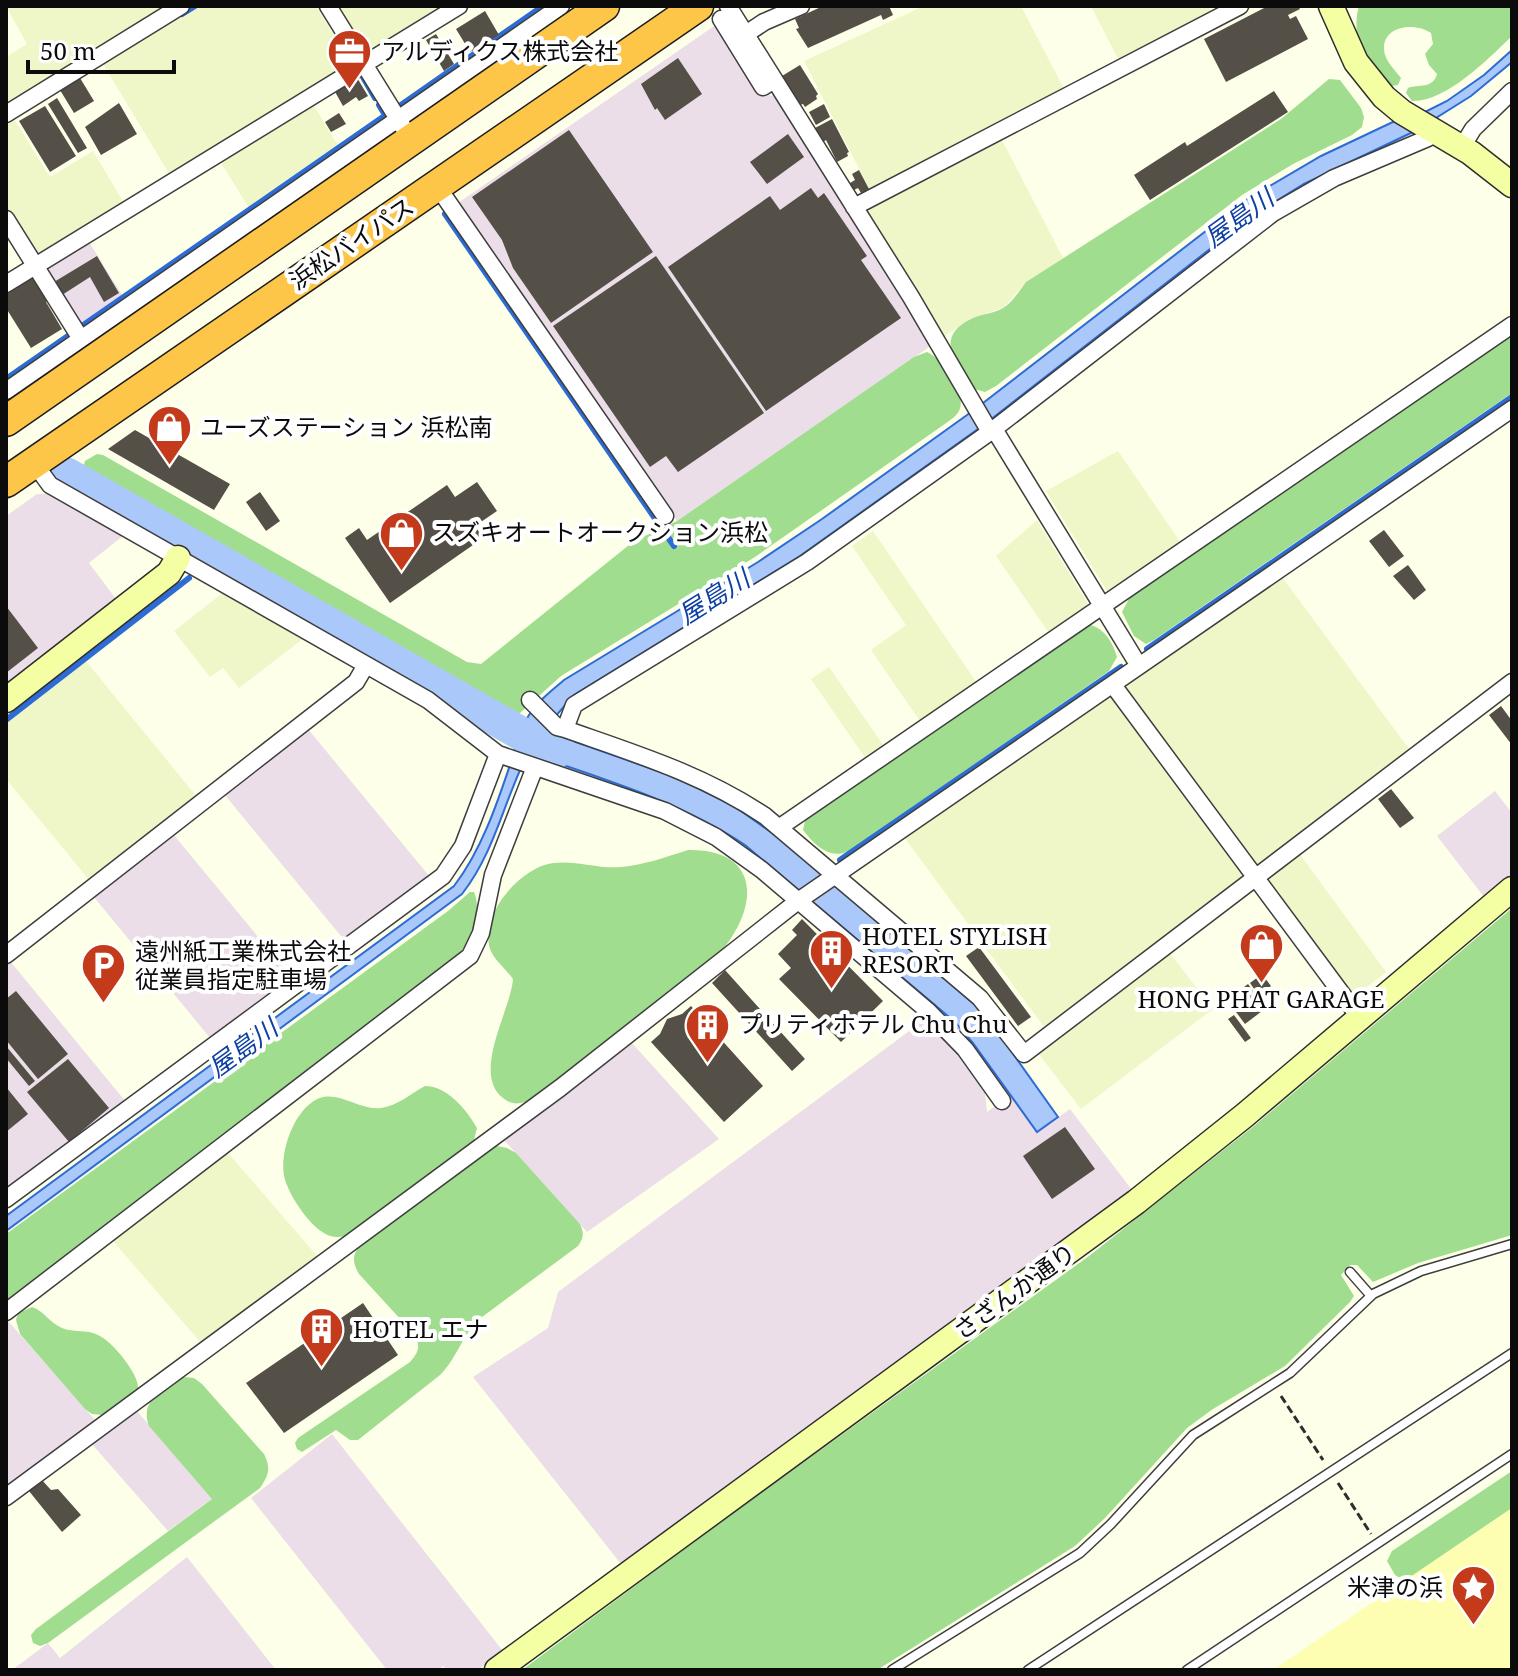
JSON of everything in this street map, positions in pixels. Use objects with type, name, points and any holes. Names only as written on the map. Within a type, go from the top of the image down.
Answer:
[{"type":"highway","points":[[6,421],[29,390],[404,130],[604,6]]},
{"type":"highway","name":"浜松バイパス","points":[[6,482],[437,186],[716,10]]},
{"type":"street","points":[[6,114],[181,6]]},
{"type":"street","points":[[328,6],[404,130]]},
{"type":"street","points":[[6,284],[459,6]]},
{"type":"street","points":[[6,391],[29,390],[81,339],[404,130],[561,6]]},
{"type":"street","points":[[746,34],[764,22],[801,6]]},
{"type":"street","points":[[854,207],[1240,6]]},
{"type":"street","points":[[1331,6],[1362,71],[1384,97],[1462,147],[1512,185]]},
{"type":"street","points":[[716,10],[746,34],[973,404],[1139,666]]},
{"type":"street","points":[[716,10],[763,87],[774,80]]},
{"type":"street","points":[[1462,147],[1473,129],[1512,91]]},
{"type":"street","points":[[560,727],[574,705],[807,562],[991,430],[1263,220],[1334,178],[1428,138],[1431,128]]},
{"type":"street","points":[[437,186],[654,487],[665,516]]},
{"type":"street","points":[[6,219],[81,339]]},
{"type":"street","points":[[780,827],[1512,325]]},
{"type":"street","points":[[6,1497],[560,1088],[802,899],[1512,409]]},
{"type":"street","points":[[34,463],[50,485],[428,700],[502,755],[665,811],[739,853],[802,899],[948,1029],[1002,1101]]},
{"type":"street","points":[[6,700],[169,573],[178,558]]},
{"type":"street","points":[[6,955],[356,682],[366,665]]},
{"type":"street","points":[[532,702],[560,727],[682,770],[739,799],[780,827],[834,877],[980,998],[1024,1054],[1512,682]]},
{"type":"street","points":[[1113,685],[1359,1017]]},
{"type":"street","points":[[6,1199],[443,876],[463,846],[502,755]]},
{"type":"street","points":[[6,1312],[470,956],[481,933],[493,875],[532,765]]},
{"type":"street","name":"さざんか通り","points":[[497,1670],[687,1528],[1081,1245],[1245,1115],[1512,889]]},
{"type":"lane","points":[[892,1670],[1080,1553],[1193,1435],[1290,1373],[1371,1296],[1421,1271],[1512,1244]]},
{"type":"lane","points":[[1350,1272],[1371,1296]]},
{"type":"lane","points":[[1028,1670],[1512,1353]]},
{"type":"lane","points":[[1187,1670],[1512,1454]]},
{"type":"path","points":[[1289,1408],[1327,1466]]},
{"type":"path","points":[[1335,1478],[1377,1544]]},
{"type":"shaded area","points":[[6,6],[170,6],[6,106],[6,57],[27,44]]},
{"type":"shaded area","points":[[198,6],[316,6],[351,64],[170,175],[103,64]]},
{"type":"shaded area","points":[[334,6],[445,6],[365,55]]},
{"type":"shaded area","points":[[924,6],[1021,6],[1064,89],[870,190],[804,61]]},
{"type":"shaded area","points":[[1091,6],[1208,6],[1212,13],[1119,61]]},
{"type":"shaded area","points":[[1359,6],[1512,6],[1512,36],[1452,87],[1425,99],[1412,101],[1406,93],[1408,88],[1429,84],[1437,74],[1425,54],[1433,44],[1431,33],[1409,27],[1394,30],[1389,35],[1384,53],[1401,78],[1398,85],[1386,84],[1366,57],[1358,39]]},
{"type":"shaded area","points":[[717,24],[760,93],[778,97],[932,345],[677,521],[458,203]]},
{"type":"shaded area","points":[[1329,79],[1340,80],[1361,108],[1364,117],[1362,127],[1242,195],[996,386],[985,392],[974,389],[952,352],[953,335],[959,326],[1002,309],[1026,282],[1281,119]]},
{"type":"shaded area","points":[[313,104],[338,146],[249,208],[220,161]]},
{"type":"shaded area","points":[[14,119],[50,177],[93,151],[124,203],[35,258],[6,211],[6,124]]},
{"type":"shaded area","points":[[1001,138],[1063,258],[1026,282],[1004,307],[973,318],[941,338],[865,214],[867,208]]},
{"type":"shaded area","points":[[89,242],[122,295],[77,326],[43,270]]},
{"type":"shaded area","points":[[1512,334],[1512,393],[1154,640],[1146,644],[1134,636],[1122,612],[1131,595]]},
{"type":"shaded area","points":[[927,352],[946,369],[957,386],[961,404],[955,416],[755,557],[561,676],[520,713],[501,712],[82,471],[85,461],[97,454],[103,455],[467,662],[481,664],[634,541],[677,521],[914,357]]},
{"type":"shaded area","points":[[1118,451],[1183,546],[1110,596],[1046,491]]},
{"type":"shaded area","points":[[37,494],[51,494],[124,535],[89,563],[116,599],[6,685],[6,516]]},
{"type":"shaded area","points":[[1037,520],[1091,609],[1051,636],[996,556]]},
{"type":"shaded area","points":[[873,531],[979,686],[922,724],[871,650],[906,625],[852,546]]},
{"type":"shaded area","points":[[1282,577],[1412,753],[1256,872],[1120,688]]},
{"type":"shaded area","points":[[224,592],[304,638],[239,688],[223,668],[210,677],[174,631]]},
{"type":"shaded area","points":[[1091,625],[1104,633],[1117,657],[1109,671],[849,851],[829,853],[803,830],[805,821],[811,815]]},
{"type":"shaded area","points":[[85,660],[197,797],[90,881],[6,779],[6,722]]},
{"type":"shaded area","points":[[829,667],[886,749],[868,762],[811,679]]},
{"type":"shaded area","points":[[1113,693],[1249,877],[1047,1031],[904,837]]},
{"type":"shaded area","points":[[308,729],[430,877],[345,941],[224,794]]},
{"type":"shaded area","points":[[1495,791],[1512,813],[1512,874],[1484,897],[1437,836]]},
{"type":"shaded area","points":[[173,834],[293,979],[211,1039],[93,896]]},
{"type":"shaded area","points":[[688,850],[713,852],[731,860],[742,871],[747,886],[746,903],[731,939],[717,956],[533,1099],[517,1103],[503,1098],[494,1087],[492,1058],[513,979],[492,953],[488,935],[491,921],[505,894],[528,873],[553,863],[621,867],[647,863]]},
{"type":"shaded area","points":[[1299,853],[1386,972],[1350,1000],[1262,881]]},
{"type":"shaded area","points":[[474,892],[477,909],[474,928],[455,958],[6,1301],[6,1234]]},
{"type":"shaded area","points":[[1512,908],[1512,1235],[1418,1263],[1373,1282],[1357,1265],[1350,1265],[1341,1275],[1354,1296],[1350,1302],[1285,1366],[1187,1428],[1105,1518],[1075,1546],[877,1670],[522,1670],[1089,1256],[1254,1126]]},
{"type":"shaded area","points":[[1169,952],[1213,1009],[1081,1109],[1038,1053]]},
{"type":"shaded area","points":[[10,961],[126,1102],[6,1190],[6,964]]},
{"type":"shaded area","points":[[924,1020],[958,1055],[985,1093],[987,1112],[1010,1095],[1037,1132],[1070,1109],[1132,1190],[621,1564],[473,1377],[548,1328],[558,1292]]},
{"type":"shaded area","points":[[631,1042],[719,1139],[587,1232],[503,1139]]},
{"type":"shaded area","points":[[425,1086],[441,1090],[462,1107],[477,1128],[474,1140],[350,1234],[338,1237],[321,1231],[297,1204],[284,1176],[286,1146],[298,1117],[320,1098],[337,1097],[363,1106],[381,1108],[399,1102]]},
{"type":"shaded area","points":[[497,1146],[516,1153],[580,1224],[583,1235],[580,1243],[478,1320],[440,1375],[358,1440],[350,1440],[336,1430],[302,1452],[297,1449],[295,1443],[298,1438],[410,1362],[417,1352],[418,1342],[414,1334],[359,1274],[354,1259],[358,1248]]},
{"type":"shaded area","points":[[228,1153],[318,1257],[202,1344],[113,1241]]},
{"type":"shaded area","points":[[32,1307],[62,1328],[94,1333],[104,1338],[129,1367],[138,1388],[102,1415],[85,1409],[20,1334],[16,1320],[18,1313]]},
{"type":"shaded area","points":[[8,1321],[96,1421],[6,1488],[6,1323]]},
{"type":"shaded area","points":[[184,1377],[194,1378],[202,1384],[264,1454],[268,1467],[263,1483],[48,1643],[40,1646],[33,1643],[31,1635],[36,1629],[212,1499],[149,1426],[147,1409],[150,1402],[169,1385]]},
{"type":"shaded area","points":[[136,1410],[213,1498],[168,1531],[91,1443]]},
{"type":"shaded area","points":[[332,1434],[503,1651],[478,1670],[447,1670],[443,1666],[438,1670],[387,1670],[251,1498]]},
{"type":"shaded area","points":[[1512,1471],[1512,1508],[1409,1578],[1404,1580],[1395,1575],[1387,1561],[1392,1551]]},
{"type":"shaded area","points":[[187,1557],[276,1670],[12,1670],[48,1643],[60,1658]]},
{"type":"sand","points":[[1512,1508],[1512,1670],[1273,1670]]},
{"type":"water","name":"屋島川","points":[[1512,50],[1512,62],[1471,96],[1415,131],[1304,184],[1255,214],[985,424],[800,556],[574,695],[547,726],[550,733],[678,778],[734,806],[785,842],[974,1004],[1058,1117],[1037,1132],[955,1022],[745,845],[667,803],[528,753],[483,861],[462,894],[6,1231],[6,1216],[454,886],[487,827],[526,721],[541,701],[564,680],[758,562],[822,519],[974,410],[1246,200],[1321,156],[1397,120],[1421,114],[1447,101]]},
{"type":"building","points":[[823,6],[889,6],[893,15],[883,20],[881,15],[808,48],[796,29],[799,28],[795,19]]},
{"type":"building","points":[[1268,6],[1298,6],[1300,9],[1288,15],[1290,19],[1296,16],[1308,39],[1226,82],[1204,39]]},
{"type":"building","points":[[485,11],[499,35],[470,52],[456,29]]},
{"type":"building","points":[[436,34],[454,64],[444,71],[426,40]]},
{"type":"building","points":[[678,58],[702,94],[665,120],[657,108],[655,110],[641,84]]},
{"type":"building","points":[[800,65],[818,94],[817,99],[805,107],[800,105],[782,76]]},
{"type":"building","points":[[356,76],[368,96],[359,101],[356,97],[343,106],[334,90]]},
{"type":"building","points":[[80,78],[94,101],[74,113],[60,90]]},
{"type":"building","points":[[1274,91],[1288,112],[1150,200],[1134,175],[1185,142],[1187,146]]},
{"type":"building","points":[[57,98],[87,148],[78,153],[48,104]]},
{"type":"building","points":[[119,103],[137,134],[101,155],[85,127]]},
{"type":"building","points":[[824,104],[830,117],[816,125],[809,112]]},
{"type":"building","points":[[45,106],[76,156],[50,172],[19,121]]},
{"type":"building","points":[[339,113],[346,124],[331,132],[325,122]]},
{"type":"building","points":[[832,119],[849,152],[848,156],[837,162],[826,140],[823,142],[815,128]]},
{"type":"building","points":[[569,130],[653,252],[551,323],[513,268],[502,240],[472,197]]},
{"type":"building","points":[[788,134],[804,157],[767,184],[750,162]]},
{"type":"building","points":[[859,170],[869,189],[861,193],[858,188],[854,190],[850,183],[855,180],[852,174]]},
{"type":"building","points":[[811,188],[818,198],[824,193],[867,256],[861,260],[901,318],[766,411],[668,267],[770,196],[780,210]]},
{"type":"building","points":[[97,256],[119,293],[104,302],[90,277],[62,295],[54,282]]},
{"type":"building","points":[[656,256],[764,413],[678,472],[666,456],[650,467],[553,326]]},
{"type":"building","points":[[34,276],[62,329],[31,348],[6,308],[6,293]]},
{"type":"building","name":"ユーズステーション 浜松南","points":[[135,430],[230,484],[214,510],[108,449]]},
{"type":"building","name":"スズキオートオークション浜松","points":[[477,482],[497,511],[475,526],[483,538],[390,603],[345,538],[359,528],[367,540],[447,485],[455,497]]},
{"type":"building","points":[[260,492],[280,521],[266,531],[246,502]]},
{"type":"building","points":[[1384,530],[1404,556],[1389,567],[1369,541]]},
{"type":"building","points":[[1408,565],[1426,590],[1414,600],[1393,576]]},
{"type":"building","points":[[6,606],[38,648],[6,673]]},
{"type":"building","points":[[1501,706],[1512,721],[1512,745],[1489,715]]},
{"type":"building","points":[[1391,789],[1414,818],[1400,828],[1378,799]]},
{"type":"building","name":"HOTEL STYLISH RESORT","points":[[802,919],[883,1001],[841,1042],[779,979],[791,968],[778,954],[797,935],[792,930]]},
{"type":"building","points":[[979,947],[1031,1017],[1018,1026],[966,956]]},
{"type":"building","points":[[725,970],[805,1059],[792,1071],[712,983]]},
{"type":"building","name":"HONG PHAT GARAGE","points":[[1262,974],[1271,986],[1259,996],[1250,983]]},
{"type":"building","points":[[1248,984],[1266,1008],[1245,1024],[1227,1000]]},
{"type":"building","points":[[16,991],[68,1054],[38,1079],[6,1040],[6,999]]},
{"type":"building","name":"プリティホテル Chu Chu","points":[[691,1006],[763,1086],[724,1122],[651,1042],[660,1034],[667,1019],[682,1014]]},
{"type":"building","points":[[1234,1015],[1251,1038],[1245,1042],[1228,1019]]},
{"type":"building","points":[[6,1046],[35,1081],[29,1086],[6,1058]]},
{"type":"building","points":[[68,1059],[109,1108],[69,1142],[27,1092]]},
{"type":"building","points":[[6,1087],[28,1114],[6,1132]]},
{"type":"building","points":[[1065,1127],[1095,1169],[1052,1199],[1023,1156]]},
{"type":"building","name":"HOTEL エナ","points":[[363,1303],[398,1355],[284,1433],[246,1383]]},
{"type":"building","points":[[41,1479],[51,1490],[58,1489],[81,1515],[62,1532],[29,1491]]},
{"type":"waterway","points":[[182,14],[195,6]]},
{"type":"waterway","points":[[401,105],[543,6]]},
{"type":"waterway","points":[[363,77],[375,98]]},
{"type":"waterway","points":[[379,105],[385,115]]},
{"type":"waterway","points":[[82,326],[383,117]]},
{"type":"waterway","points":[[445,214],[674,546]]},
{"type":"waterway","points":[[6,379],[68,336]]},
{"type":"waterway","points":[[1147,649],[1512,397]]},
{"type":"waterway","points":[[66,474],[527,737],[559,750]]},
{"type":"waterway","points":[[209,562],[214,558]]},
{"type":"waterway","points":[[6,720],[189,578]]},
{"type":"waterway","points":[[840,860],[1121,667]]},
{"type":"place","name":"アルディクス株式会社","points":[[350,91]]},
{"type":"place","name":"ユーズステーション 浜松南","points":[[169,467]]},
{"type":"place","name":"スズキオートオークション浜松","points":[[401,572]]},
{"type":"place","name":"HONG PHAT GARAGE","points":[[1261,985]]},
{"type":"place","name":"HOTEL STYLISH RESORT","points":[[831,990]]},
{"type":"place","name":"遠州紙工業株式会社 従業員指定駐車場","points":[[104,1005]]},
{"type":"place","name":"プリティホテル Chu Chu","points":[[707,1064]]},
{"type":"place","name":"HOTEL エナ","points":[[322,1369]]},
{"type":"place","name":"米津の浜","points":[[1474,1627]]}]
